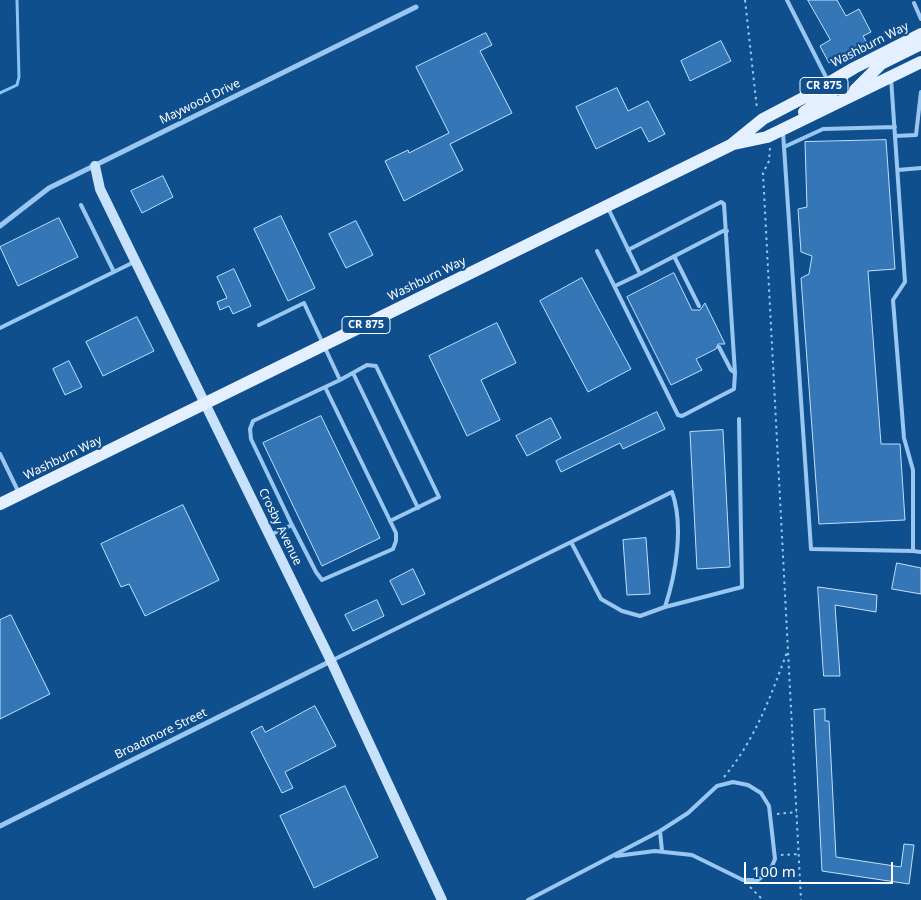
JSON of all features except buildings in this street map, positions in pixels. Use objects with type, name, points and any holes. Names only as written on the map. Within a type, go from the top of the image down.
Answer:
[{"type":"main road","name":"Washburn Way","points":[[0,504],[731,145],[763,119],[854,68],[921,34]]},
{"type":"main road","points":[[846,98],[881,64],[921,44]]},
{"type":"main road","points":[[891,76],[890,70],[895,64],[921,52]]},
{"type":"main road","name":"Washburn Way","points":[[731,145],[767,137],[921,62]]},
{"type":"main road","points":[[783,129],[832,93],[828,83]]},
{"type":"street","name":"Maywood Drive","points":[[0,226],[49,188],[416,7]]},
{"type":"street","name":"Crosby Avenue","points":[[96,166],[100,189],[331,661],[442,900]]},
{"type":"street","name":"Broadmore Street","points":[[0,826],[331,661]]},
{"type":"lane","points":[[787,0],[828,83]]},
{"type":"lane","points":[[914,3],[921,19]]},
{"type":"lane","points":[[891,76],[905,282],[893,300],[904,438],[913,470],[913,551]]},
{"type":"lane","points":[[895,136],[916,135],[921,92]]},
{"type":"lane","points":[[784,147],[823,129],[895,127]]},
{"type":"lane","points":[[783,129],[810,549],[921,552]]},
{"type":"lane","points":[[898,170],[921,168]]},
{"type":"lane","points":[[597,251],[678,415],[682,416],[734,389],[735,373],[724,204],[720,202],[628,250]]},
{"type":"lane","points":[[81,205],[114,272]]},
{"type":"lane","points":[[607,206],[640,274]]},
{"type":"lane","points":[[615,286],[723,231],[727,231]]},
{"type":"lane","points":[[674,256],[699,306]]},
{"type":"lane","points":[[0,328],[136,261]]},
{"type":"lane","points":[[259,325],[304,303],[340,380]]},
{"type":"lane","points":[[719,347],[731,370],[735,373]]},
{"type":"lane","points":[[325,387],[390,521],[396,533],[396,541],[393,549],[322,580],[292,525],[251,439],[250,429],[253,421],[325,387],[340,380],[367,365],[376,366],[439,497],[390,521]]},
{"type":"lane","points":[[353,373],[418,508]]},
{"type":"lane","points":[[571,542],[600,599],[622,611],[640,616],[665,607],[742,587],[739,419]]},
{"type":"lane","points":[[0,454],[20,494]]},
{"type":"lane","points":[[331,661],[672,492],[678,509],[678,518],[674,581],[665,607]]},
{"type":"lane","points":[[270,535],[292,525]]},
{"type":"lane","points":[[528,900],[616,856],[660,831],[688,813],[717,786],[733,782],[748,784],[761,793],[770,806],[775,855],[770,871],[758,880],[743,880],[692,855],[662,851],[616,856]]},
{"type":"lane","points":[[660,831],[662,851]]},
{"type":"path","points":[[745,0],[757,109],[761,112],[763,119]]},
{"type":"path","points":[[767,137],[771,149],[769,161],[763,173],[801,900]]},
{"type":"path","points":[[717,786],[737,762],[767,707],[788,650]]},
{"type":"path","points":[[770,814],[797,812]]},
{"type":"path","points":[[775,855],[799,854]]},
{"type":"path","points":[[743,880],[763,900]]},
{"type":"waterway","points":[[0,93],[17,85],[19,77],[17,0]]}]
